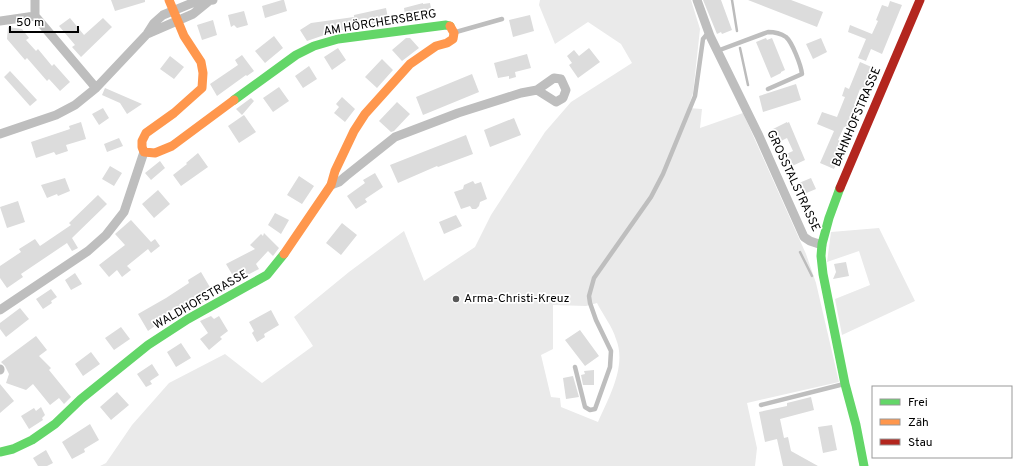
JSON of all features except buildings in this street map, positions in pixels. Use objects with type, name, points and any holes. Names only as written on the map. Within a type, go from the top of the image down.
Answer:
[{"type":"street","points":[[35,0],[35,16],[96,88]]},
{"type":"street","points":[[0,310],[88,251],[106,235],[124,212],[144,152],[142,141],[146,134],[153,127],[190,100],[202,88],[202,62],[184,36],[172,11],[169,0]]},
{"type":"street","points":[[0,134],[56,115],[75,105],[96,88],[147,34],[154,23],[163,15],[192,3],[211,0]]},
{"type":"street","points":[[147,34],[193,14],[211,0]]},
{"type":"street","name":"GROSSTALSTRASSE","points":[[697,0],[717,50],[759,136],[804,237],[810,241],[822,245],[821,256],[824,274],[845,384],[856,425],[864,466]]},
{"type":"street","name":"BAHNHOFSTRASSE","points":[[822,245],[828,221],[841,187],[917,1]]},
{"type":"street","points":[[0,21],[35,16]]},
{"type":"street","name":"AM HÖRCHERSBERG","points":[[144,152],[150,154],[172,146],[273,71],[296,55],[314,46],[338,39],[446,25],[451,27],[454,33]]},
{"type":"street","points":[[331,185],[334,171],[350,138],[365,114],[410,64],[436,46],[448,43],[453,39],[454,33]]},
{"type":"street","points":[[331,185],[339,182],[395,137],[458,113],[521,93],[537,90]]},
{"type":"street","name":"WALDHOFSTRASSE","points":[[0,452],[13,449],[32,440],[55,424],[81,399],[148,345],[188,319],[251,285],[266,275],[279,262],[331,185]]},
{"type":"lane","points":[[454,33],[502,19]]},
{"type":"lane","points":[[575,367],[585,407],[590,410],[596,409],[610,367],[611,351],[592,310],[589,296],[594,278],[651,197],[663,174],[696,96],[703,39],[709,32]]},
{"type":"lane","points":[[717,50],[768,32],[775,32],[786,37],[790,42],[802,69],[802,74],[768,89]]},
{"type":"lane","points":[[760,405],[845,384]]},
{"type":"shaded area","points":[[540,0],[691,0],[700,29],[693,93],[688,108],[702,109],[700,128],[743,113],[806,254],[816,283],[839,382],[747,403],[757,448],[755,466],[100,466],[106,463],[132,425],[169,383],[225,354],[262,383],[313,346],[294,317],[349,272],[404,231],[424,281],[475,247],[491,215],[545,132],[571,102],[632,63],[621,44],[588,22],[555,44],[539,5]],"holes":[[[597,303],[610,325],[619,349],[618,371],[598,422],[561,407],[560,398],[551,397],[541,355],[553,349],[553,305],[586,306]]]},
{"type":"shaded area","points":[[879,228],[915,301],[842,335],[835,299],[870,285],[859,251],[827,262],[831,232]]},
{"type":"waterway","points":[[732,0],[737,31]]},
{"type":"waterway","points":[[740,48],[748,85]]},
{"type":"waterway","points":[[800,252],[812,276]]},
{"type":"traffic: fast","points":[[234,100],[296,55],[314,46],[338,39],[446,25],[450,26]]},
{"type":"traffic: fast","points":[[840,188],[829,218],[822,244],[821,256],[823,274],[845,384],[856,425],[864,466]]},
{"type":"traffic: fast","points":[[0,452],[13,449],[32,440],[55,424],[81,399],[148,345],[188,319],[267,275],[284,254]]},
{"type":"traffic: slow","points":[[169,0],[184,36],[201,62],[203,73],[202,88],[174,113],[146,133],[142,141],[144,152],[155,153],[172,146],[234,100]]},
{"type":"traffic: slow","points":[[284,254],[331,185],[335,171],[354,131],[365,114],[410,64],[436,46],[447,43],[453,39],[454,33],[450,26]]},
{"type":"traffic: jam","points":[[840,188],[920,0]]},
{"type":"place","name":"Arma-Christi-Kreuz","points":[[456,299]]}]
